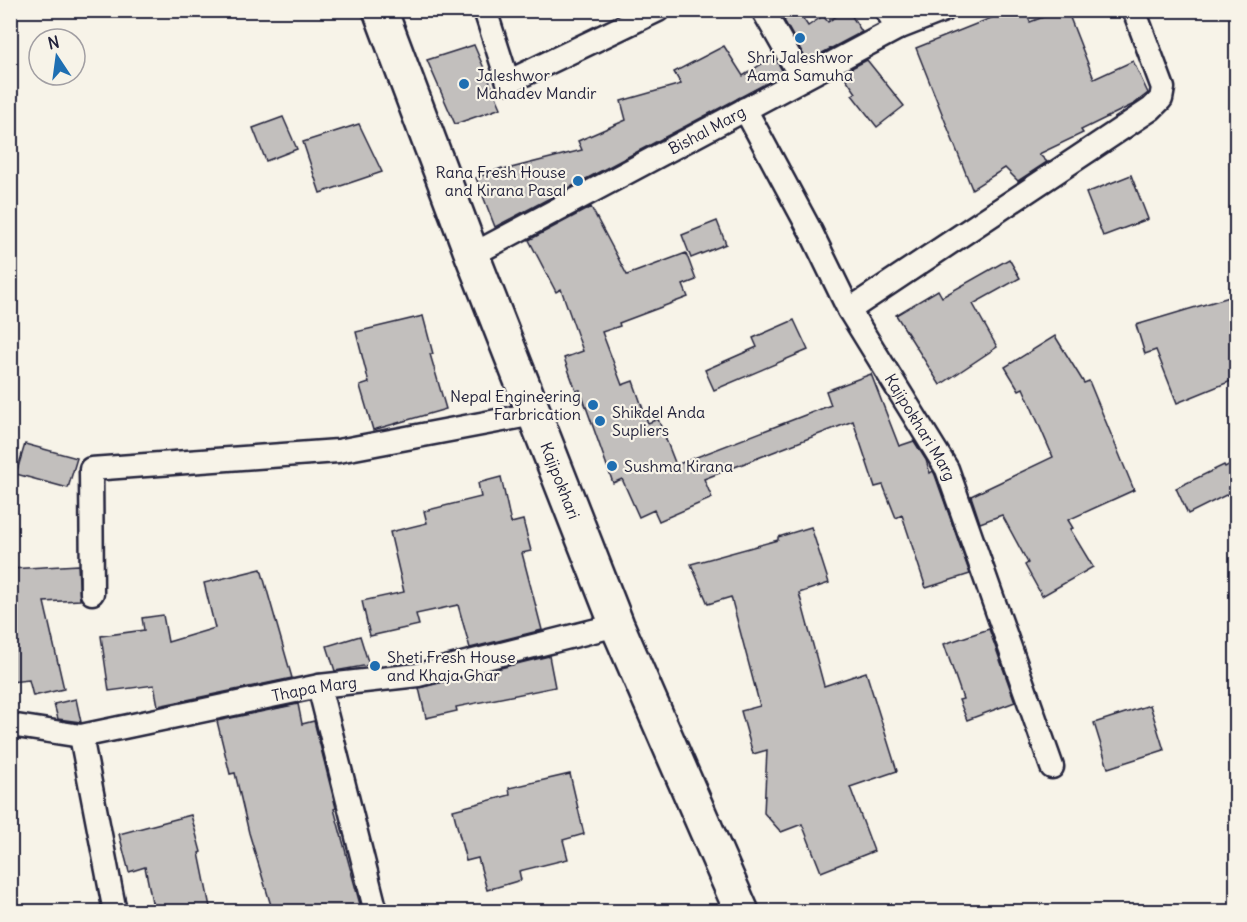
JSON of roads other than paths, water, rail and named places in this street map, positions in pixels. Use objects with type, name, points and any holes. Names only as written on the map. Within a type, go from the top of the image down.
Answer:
[{"type":"main road","name":"Kajipokhari","points":[[381,10],[472,255],[617,625],[742,912]]},
{"type":"street","points":[[485,10],[508,82],[658,10]]},
{"type":"street","points":[[763,10],[802,79]]},
{"type":"street","name":"Bishal Marg","points":[[472,255],[802,79],[892,19],[944,10]]},
{"type":"street","points":[[849,310],[1151,109],[1161,99],[1163,88],[1134,10]]},
{"type":"street","name":"Kajipokhari Marg","points":[[745,109],[811,231],[849,310],[947,469],[1052,767]]},
{"type":"street","points":[[92,593],[91,470],[338,451],[534,414]]},
{"type":"street","name":"Thapa Marg","points":[[10,725],[81,736],[318,686],[418,675],[617,625]]},
{"type":"street","points":[[318,686],[376,912]]},
{"type":"street","points":[[81,736],[115,912]]},
{"type":"place","name":"Shri Jaleshwor Aama Samuha","points":[[800,38]]},
{"type":"place","name":"Jaleshwor Mahadev Mandir","points":[[464,84]]},
{"type":"place","name":"Rana Fresh House and Kirana Pasal","points":[[578,181]]},
{"type":"place","name":"Nepal Engineering Farbrication","points":[[593,405]]},
{"type":"place","name":"Shikdel Anda Supliers","points":[[600,421]]},
{"type":"place","name":"Sushma Kirana","points":[[612,466]]},
{"type":"place","name":"Sheti Fresh House and Khaja Ghar","points":[[375,666]]}]
